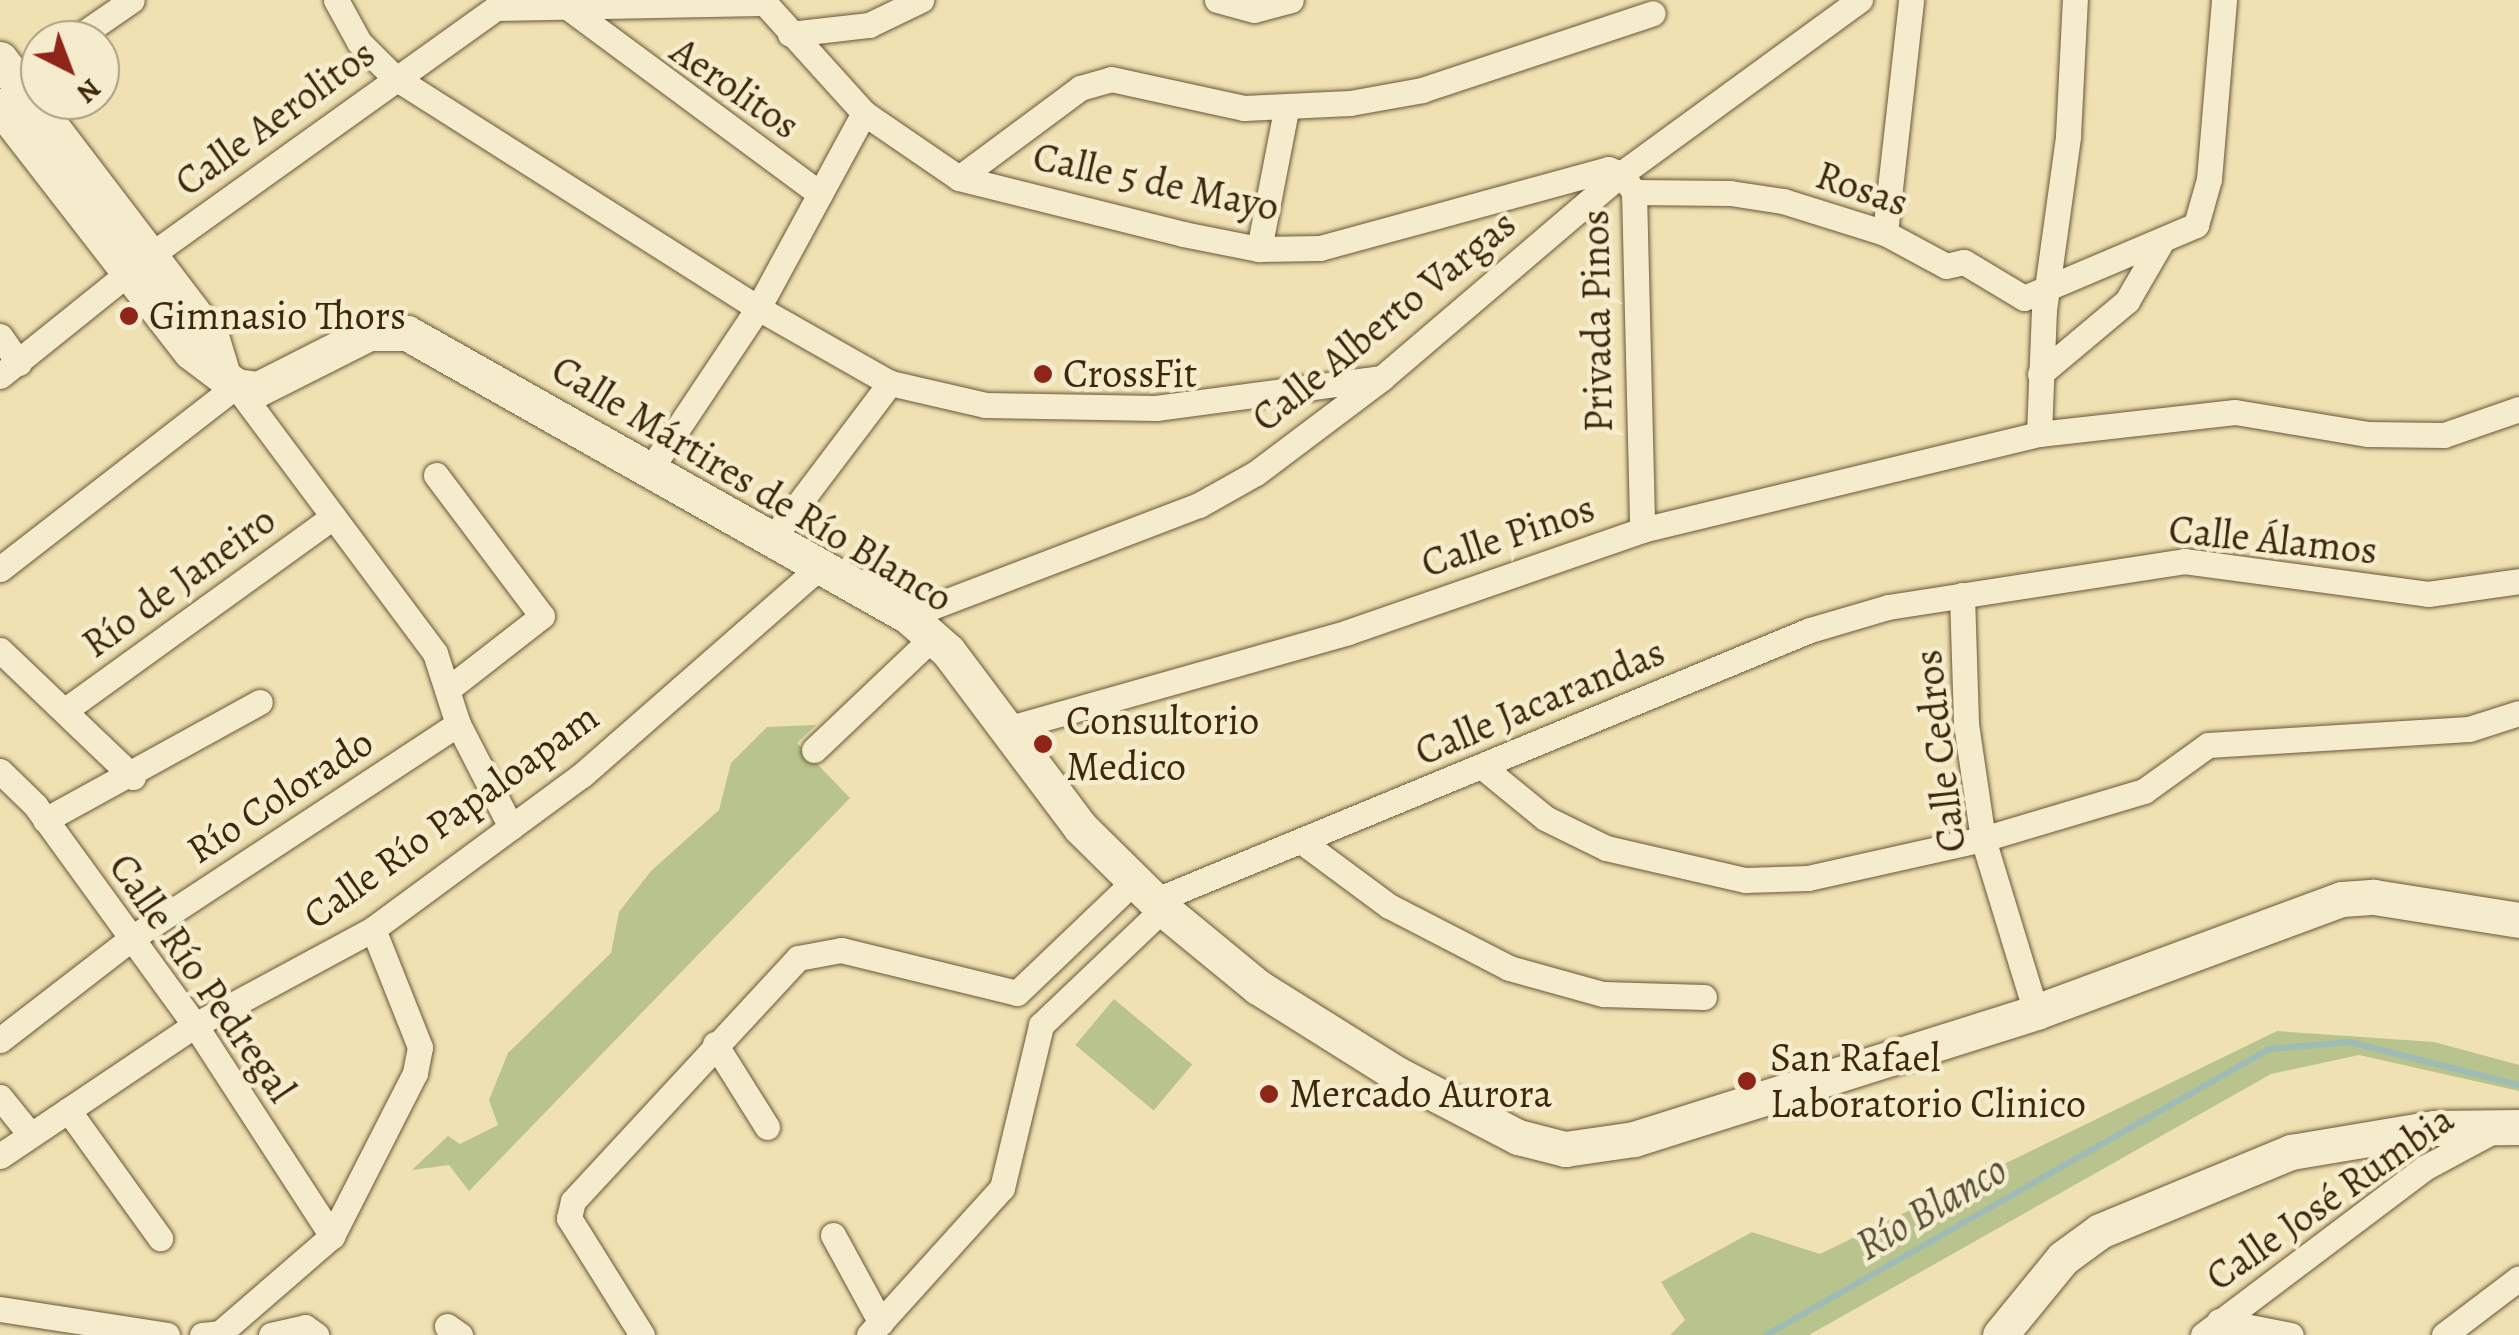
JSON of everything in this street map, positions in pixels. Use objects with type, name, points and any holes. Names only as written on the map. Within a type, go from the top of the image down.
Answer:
[{"type":"main road","points":[[14,77],[137,265],[211,336],[228,378]]},
{"type":"main road","name":"Calle Mártires de Río Blanco","points":[[228,378],[258,390],[368,333],[398,330],[772,539],[921,626],[1006,729],[1073,819],[1150,897],[1258,987],[1395,1073],[1518,1137],[1565,1149],[1634,1140],[2036,1012],[2342,899],[2374,897],[2519,920]]},
{"type":"main road","points":[[2000,1335],[2063,1258],[2100,1231],[2273,1159],[2382,1134],[2510,1127]]},
{"type":"street","points":[[103,20],[132,0]]},
{"type":"street","points":[[336,0],[359,42],[394,76],[758,308],[890,383],[985,404],[1156,408],[1382,378]]},
{"type":"street","points":[[790,34],[869,25],[920,0]]},
{"type":"street","points":[[1216,0],[1254,10],[1290,0]]},
{"type":"street","name":"Calle Alberto Vargas","points":[[921,626],[1199,505],[1256,473],[1860,0]]},
{"type":"street","points":[[1885,233],[1911,0]]},
{"type":"street","points":[[2040,434],[2046,290],[2068,136],[2075,0]]},
{"type":"street","points":[[2046,290],[2160,244],[2196,224],[2209,179],[2224,0]]},
{"type":"street","name":"Calle Aerolitos","points":[[10,370],[137,265],[394,76],[496,8],[559,2],[762,1]]},
{"type":"street","name":"Calle 5 de Mayo","points":[[762,1],[864,113],[959,178],[1259,249],[1320,248],[1608,169],[1628,183]]},
{"type":"street","name":"Aerolitos","points":[[559,2],[820,194]]},
{"type":"street","points":[[959,178],[1080,88],[1111,79],[1244,108],[1286,110],[1422,90],[1653,14]]},
{"type":"street","points":[[1259,249],[1286,110]]},
{"type":"street","points":[[650,470],[758,308],[864,113]]},
{"type":"street","name":"Rosas","points":[[1628,183],[1748,196],[1885,233],[1946,266],[1964,262],[2012,296],[2046,290]]},
{"type":"street","name":"Privada Pinos","points":[[1628,183],[1642,530]]},
{"type":"street","points":[[2040,374],[2126,301],[2160,244]]},
{"type":"street","points":[[0,336],[10,370]]},
{"type":"street","points":[[0,569],[228,378],[435,653],[458,724],[511,827]]},
{"type":"street","points":[[772,539],[890,383]]},
{"type":"street","name":"Calle Pinos","points":[[1006,729],[1348,632],[1642,530],[2040,434],[2235,412],[2368,434],[2444,434],[2519,408]]},
{"type":"street","points":[[436,474],[542,616],[446,690]]},
{"type":"street","name":"Río de Janeiro","points":[[68,708],[334,517]]},
{"type":"street","name":"Calle Álamos","points":[[1962,595],[2184,561],[2428,594],[2519,580]]},
{"type":"street","name":"Calle Río Papaloapam","points":[[0,1156],[195,1025],[373,929],[582,775],[820,567]]},
{"type":"street","name":"Calle Jacarandas","points":[[1150,897],[1484,768],[1810,630],[1962,595]]},
{"type":"street","name":"Calle Cedros","points":[[1962,595],[1966,724],[1983,838],[2036,1012]]},
{"type":"street","points":[[814,750],[921,626]]},
{"type":"street","points":[[0,650],[68,708],[133,777]]},
{"type":"street","points":[[45,820],[133,777],[260,702]]},
{"type":"street","points":[[1484,768],[1545,818],[1606,848],[1745,880],[1808,878],[1983,838],[2144,790],[2208,745],[2469,729],[2519,713]]},
{"type":"street","name":"Río Colorado","points":[[0,1040],[132,938],[458,724]]},
{"type":"street","name":"Calle Río Pedregal","points":[[0,771],[45,820],[195,1025],[332,1236]]},
{"type":"street","points":[[1300,842],[1389,906],[1508,968],[1603,994],[1704,997]]},
{"type":"street","points":[[642,1335],[569,1218],[573,1201],[798,958],[818,950],[1018,993],[1150,897]]},
{"type":"street","points":[[833,1235],[875,1329],[1002,1188],[1041,1025],[1150,897]]},
{"type":"street","points":[[202,1335],[220,1333],[332,1236],[415,1073],[420,1047],[373,929]]},
{"type":"street","points":[[715,1044],[767,1128]]},
{"type":"street","points":[[0,1097],[29,1133]]},
{"type":"street","points":[[68,1110],[160,1238]]},
{"type":"street","name":"Calle José Rumbia","points":[[2211,1328],[2426,1167],[2510,1127]]},
{"type":"street","points":[[2444,1335],[2519,1278]]},
{"type":"street","points":[[0,1309],[167,1335]]},
{"type":"street","points":[[272,1335],[304,1328],[316,1335]]},
{"type":"street","points":[[2211,1328],[2290,1335]]},
{"type":"green space","points":[[816,725],[797,743],[850,798],[469,1191],[449,1165],[412,1170],[448,1136],[460,1144],[498,1125],[489,1100],[508,1053],[611,953],[619,912],[651,871],[719,810],[731,763],[767,727]]},
{"type":"green space","points":[[1114,999],[1192,1065],[1154,1111],[1075,1045]]},
{"type":"green space","points":[[2277,1031],[2434,1042],[2519,1065],[2519,1091],[2359,1055],[2271,1074],[1809,1335],[1670,1335],[1685,1320],[1661,1282],[1752,1232],[1820,1254]]},
{"type":"waterway","name":"Río Blanco","points":[[1766,1335],[2269,1049],[2350,1042],[2519,1085]]},
{"type":"place","name":"Gimnasio Thors","points":[[129,316]]},
{"type":"place","name":"CrossFit","points":[[1043,374]]},
{"type":"place","name":"Consultorio Medico","points":[[1043,744]]},
{"type":"place","name":"San Rafael Laboratorio Clinico","points":[[1747,1081]]},
{"type":"place","name":"Mercado Aurora","points":[[1269,1094]]}]
